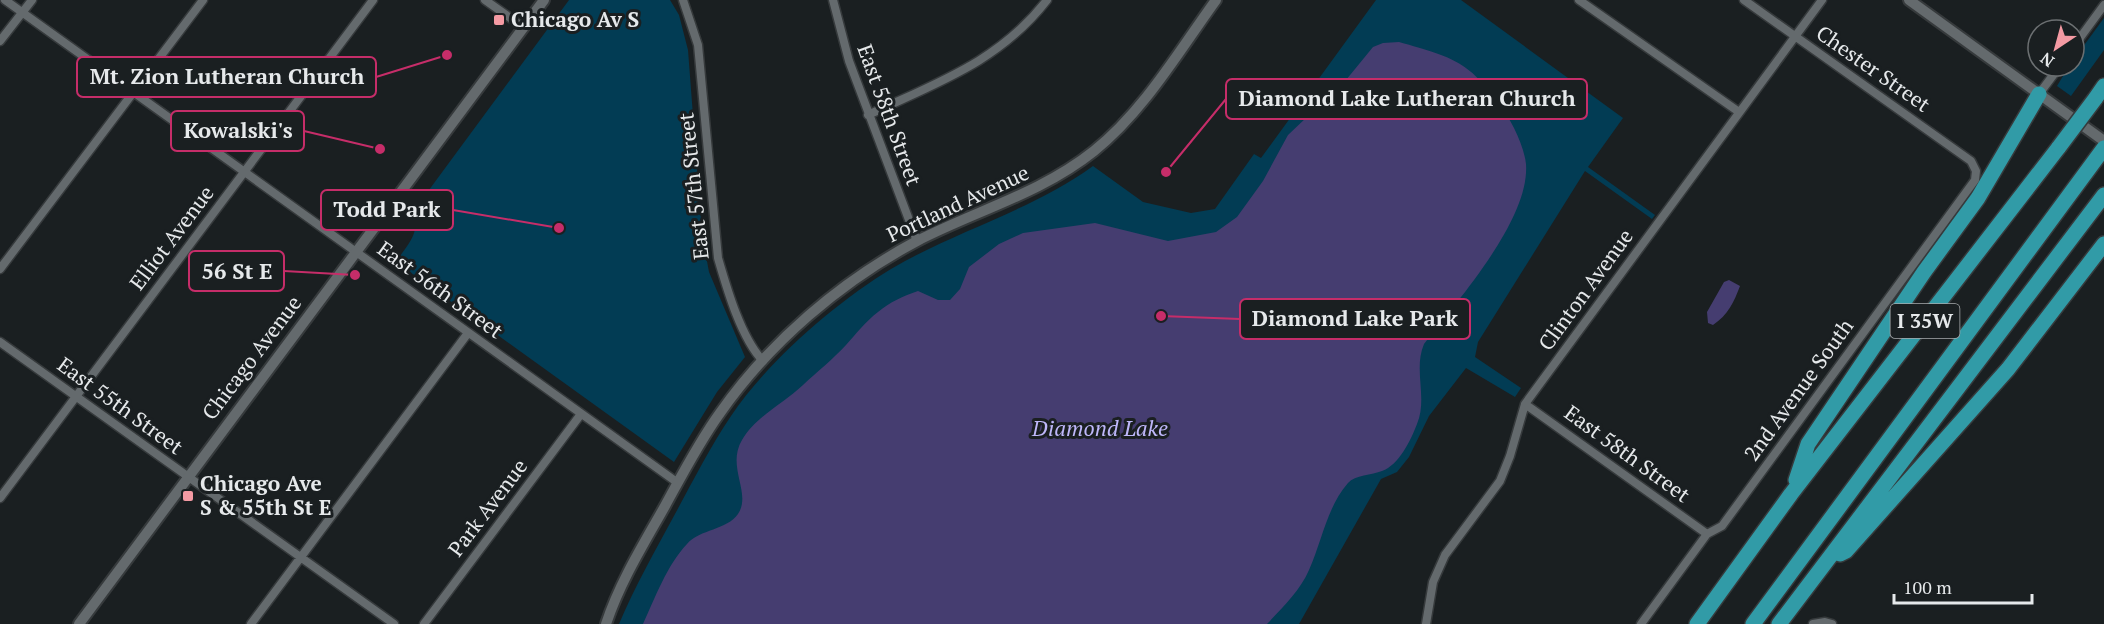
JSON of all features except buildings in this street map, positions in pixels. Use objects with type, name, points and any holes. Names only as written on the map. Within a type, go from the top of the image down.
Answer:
[{"type":"highway","name":"I 35W","points":[[1697,624],[1791,494],[2099,93]]},
{"type":"highway","points":[[1791,494],[1808,444],[1924,272],[1978,198],[2039,94]]},
{"type":"highway","name":"I 35W","points":[[1753,624],[2104,148]]},
{"type":"highway","points":[[1779,624],[2104,195]]},
{"type":"highway","points":[[1827,560],[1846,550],[2008,369],[2104,244]]},
{"type":"street","name":"East 56th Street","points":[[5,0],[678,483]]},
{"type":"street","points":[[0,41],[32,0]]},
{"type":"street","points":[[0,269],[203,0]]},
{"type":"street","name":"Elliot Avenue","points":[[0,498],[373,0]]},
{"type":"street","points":[[485,0],[523,27]]},
{"type":"street","name":"Chicago Avenue","points":[[79,624],[544,0]]},
{"type":"street","name":"East 57th Street","points":[[683,0],[698,45],[718,258],[725,282],[750,342],[763,361]]},
{"type":"street","name":"East 58th Street","points":[[834,0],[849,61],[917,241]]},
{"type":"street","points":[[868,115],[968,69],[1013,36],[1047,0]]},
{"type":"street","name":"Portland Avenue","points":[[606,624],[615,598],[631,566],[719,413],[763,361],[811,313],[849,283],[917,241],[1035,190],[1094,152],[1129,118],[1216,0]]},
{"type":"street","points":[[1579,0],[1739,112]]},
{"type":"street","name":"Chester Street","points":[[1744,0],[1971,161],[1976,171]]},
{"type":"street","name":"Clinton Avenue","points":[[1426,624],[1433,582],[1445,555],[1500,481],[1525,404],[1822,0]]},
{"type":"street","points":[[1912,1],[2104,141]]},
{"type":"street","points":[[2086,30],[2104,5]]},
{"type":"street","points":[[2039,94],[2051,78]]},
{"type":"street","name":"2nd Avenue South","points":[[1641,624],[1707,534],[1722,526],[1975,180],[1976,171]]},
{"type":"street","points":[[251,624],[468,333]]},
{"type":"street","name":"East 55th Street","points":[[0,342],[394,624]]},
{"type":"street","name":"East 58th Street","points":[[1525,404],[1707,534]]},
{"type":"street","name":"Park Avenue","points":[[424,624],[581,414]]},
{"type":"street","points":[[1816,623],[1832,624]]},
{"type":"shaded area","points":[[569,0],[670,0],[679,15],[688,50],[702,234],[709,272],[745,357],[717,392],[674,462],[396,262],[409,244],[414,232],[415,220],[412,213]]},
{"type":"shaded area","name":"Diamond Lake","points":[[1376,0],[1461,0],[1623,118],[1588,167],[1655,215],[1652,219],[1585,171],[1478,342],[1475,357],[1521,388],[1515,397],[1466,368],[1429,416],[1409,457],[1397,472],[1381,479],[1299,624],[619,624],[653,555],[731,416],[746,395],[783,354],[826,316],[891,269],[916,255],[1045,196],[1093,166],[1143,202],[1191,213],[1215,209],[1254,154],[1261,158]]},
{"type":"shaded area","points":[[2104,18],[2104,50],[2086,75],[2086,43]]},
{"type":"shaded area","points":[[2062,78],[2084,78],[2071,96],[2057,86]]},
{"type":"water","name":"Diamond Lake","points":[[1399,42],[1434,52],[1459,64],[1470,71],[1491,93],[1518,135],[1526,164],[1524,186],[1516,210],[1489,259],[1424,344],[1420,364],[1420,414],[1408,444],[1399,458],[1388,468],[1355,478],[1348,483],[1330,513],[1314,559],[1301,585],[1267,624],[643,624],[667,572],[680,552],[692,539],[727,523],[738,514],[742,506],[742,497],[737,470],[738,450],[748,432],[762,417],[795,392],[830,360],[869,319],[883,308],[918,291],[938,300],[950,300],[960,289],[969,267],[999,244],[1023,233],[1095,223],[1168,241],[1216,232],[1237,217],[1263,181],[1288,135],[1346,80],[1373,47],[1383,43]]},
{"type":"water","points":[[1729,280],[1740,286],[1733,303],[1713,325],[1708,323],[1707,312],[1724,282]]},
{"type":"place","name":"Chicago Av S","points":[[499,20]]},
{"type":"place","name":"Mt. Zion Lutheran Church","points":[[447,55]]},
{"type":"place","name":"Kowalski's","points":[[380,149]]},
{"type":"place","name":"Diamond Lake Lutheran Church","points":[[1166,172]]},
{"type":"place","name":"Todd Park","points":[[559,228]]},
{"type":"place","name":"56 St E","points":[[355,275]]},
{"type":"place","name":"Diamond Lake Park","points":[[1161,316]]},
{"type":"place","name":"Chicago Ave S & 55th St E","points":[[188,496]]}]
